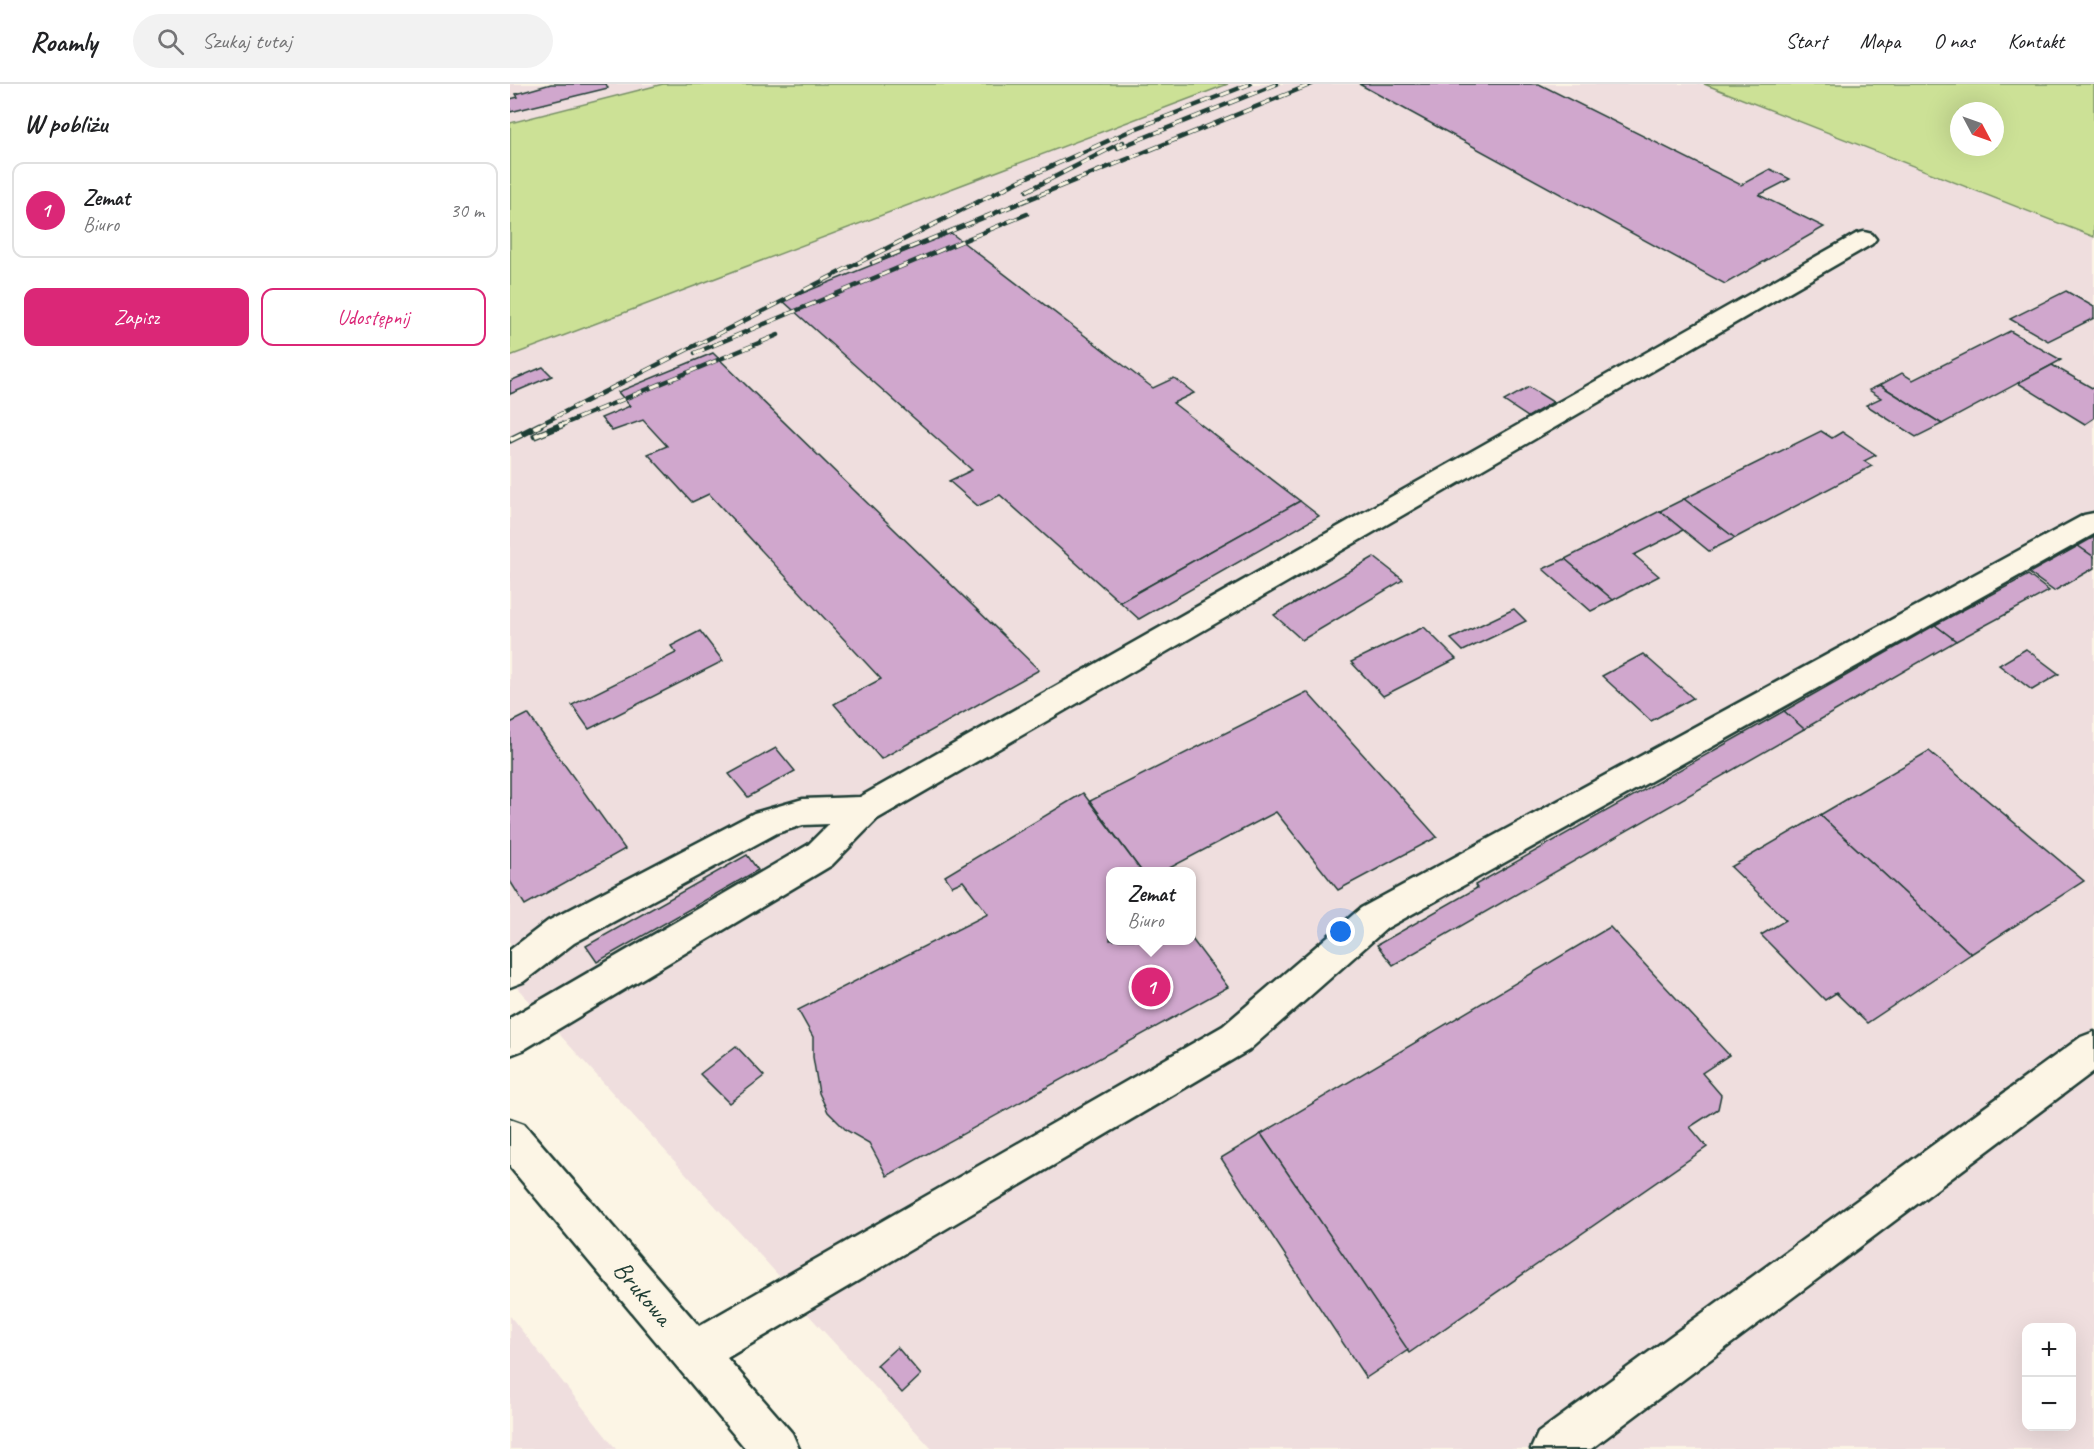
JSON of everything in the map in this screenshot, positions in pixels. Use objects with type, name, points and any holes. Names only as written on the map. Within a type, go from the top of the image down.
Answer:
[{"type":"street","points":[[510,1038],[820,855],[865,810],[1864,239]]},
{"type":"street","points":[[694,1353],[1236,1038],[1374,918],[2094,522]]},
{"type":"street","points":[[510,971],[561,933],[766,823],[803,812],[865,810]]},
{"type":"street","points":[[1554,1449],[2094,1049]]},
{"type":"street","name":"Brukowa","points":[[510,1137],[776,1449]]},
{"type":"shaded area","points":[[510,84],[663,84],[510,123]]},
{"type":"shaded area","points":[[1228,84],[1704,84],[2094,237],[2094,1449],[932,1449],[804,1310],[779,1276],[510,980],[510,356]]},
{"type":"shaded area","points":[[510,1316],[616,1449],[510,1449]]},
{"type":"green space","points":[[663,84],[1228,84],[510,356],[510,123]]},
{"type":"green space","points":[[1704,84],[2094,84],[2094,237]]},
{"type":"building","points":[[551,84],[606,84],[608,88],[510,112],[510,99],[518,97],[516,94]]},
{"type":"building","points":[[1359,84],[1539,84],[1741,185],[1770,169],[1790,179],[1759,195],[1824,227],[1725,284]]},
{"type":"building","points":[[951,233],[1153,388],[1174,378],[1194,393],[1173,403],[1300,501],[1120,602],[1000,495],[978,506],[949,481],[972,470],[783,301]]},
{"type":"building","points":[[2066,291],[2094,307],[2094,318],[2048,341],[2010,319]]},
{"type":"building","points":[[2010,331],[2061,360],[1942,424],[1880,385],[1902,373],[1913,380]]},
{"type":"building","points":[[713,353],[1039,670],[881,759],[834,704],[881,679],[709,494],[692,502],[648,454],[667,446],[643,420],[612,431],[601,418],[630,406],[618,392]]},
{"type":"building","points":[[2052,365],[2094,389],[2094,418],[2085,424],[2018,383]]},
{"type":"building","points":[[543,367],[552,376],[510,394],[510,381]]},
{"type":"building","points":[[1880,385],[1942,424],[1916,437],[1866,405],[1881,398],[1869,390]]},
{"type":"building","points":[[1529,387],[1553,402],[1528,417],[1504,401]]},
{"type":"building","points":[[1821,431],[1832,438],[1842,432],[1876,455],[1864,461],[1872,466],[1735,538],[1684,499]]},
{"type":"building","points":[[1684,499],[1735,538],[1709,551],[1660,511]]},
{"type":"building","points":[[1300,501],[1319,516],[1139,619],[1120,602]]},
{"type":"building","points":[[1660,511],[1683,530],[1634,555],[1659,576],[1613,600],[1565,559]]},
{"type":"building","points":[[2094,537],[2094,557],[2078,546]]},
{"type":"building","points":[[2078,546],[2094,557],[2094,568],[2054,591],[2029,573]]},
{"type":"building","points":[[1374,557],[1403,580],[1302,640],[1274,615]]},
{"type":"building","points":[[1565,559],[1613,600],[1591,611],[1543,569]]},
{"type":"building","points":[[2028,575],[2049,591],[1956,641],[1935,625]]},
{"type":"building","points":[[1514,609],[1526,621],[1463,651],[1451,639]]},
{"type":"building","points":[[1935,625],[1956,641],[1804,729],[1784,711]]},
{"type":"building","points":[[1424,627],[1456,659],[1383,696],[1351,662]]},
{"type":"building","points":[[700,631],[723,661],[589,729],[572,705],[676,653],[671,646]]},
{"type":"building","points":[[2026,649],[2059,674],[2032,690],[1999,665]]},
{"type":"building","points":[[1643,654],[1693,698],[1651,721],[1602,676]]},
{"type":"building","points":[[1307,692],[1437,837],[1338,890],[1276,812],[1172,867],[1138,867],[1090,801]]},
{"type":"building","points":[[1784,711],[1804,729],[1393,965],[1377,945],[1477,888],[1475,885]]},
{"type":"building","points":[[528,714],[625,849],[525,905],[510,881],[510,723]]},
{"type":"building","points":[[776,748],[795,771],[748,797],[729,774]]},
{"type":"building","points":[[1929,751],[2084,881],[1971,954],[1820,815]]},
{"type":"building","points":[[1083,793],[1138,867],[1106,867],[1106,945],[1196,944],[1228,987],[887,1176],[869,1143],[846,1130],[828,1112],[819,1093],[813,1057],[813,1037],[798,1010],[988,914],[963,881],[952,886],[945,876]]},
{"type":"building","points":[[1820,815],[1971,954],[1867,1023],[1836,993],[1825,1000],[1761,935],[1786,920],[1731,867]]},
{"type":"building","points":[[747,855],[758,870],[597,962],[586,946]]},
{"type":"building","points":[[1610,927],[1729,1055],[1702,1073],[1721,1095],[1718,1109],[1690,1127],[1707,1147],[1409,1353],[1261,1134]]},
{"type":"building","points":[[736,1046],[764,1076],[729,1103],[700,1074]]},
{"type":"building","points":[[1261,1134],[1408,1350],[1366,1378],[1221,1158]]},
{"type":"building","points":[[897,1347],[921,1375],[902,1393],[877,1365]]},
{"type":"railway","points":[[537,426],[1021,180],[1132,130],[1250,84]]},
{"type":"railway","points":[[1118,148],[1277,84]]},
{"type":"railway","points":[[872,263],[1312,84]]},
{"type":"railway","points":[[1027,191],[1123,142]]},
{"type":"railway","points":[[695,353],[1027,214]]},
{"type":"railway","points":[[559,426],[778,335]]},
{"type":"railway","points":[[510,440],[540,425]]},
{"type":"railway","points":[[535,436],[562,425]]},
{"type":"place","name":"Zemat","points":[[1151,987]]}]
